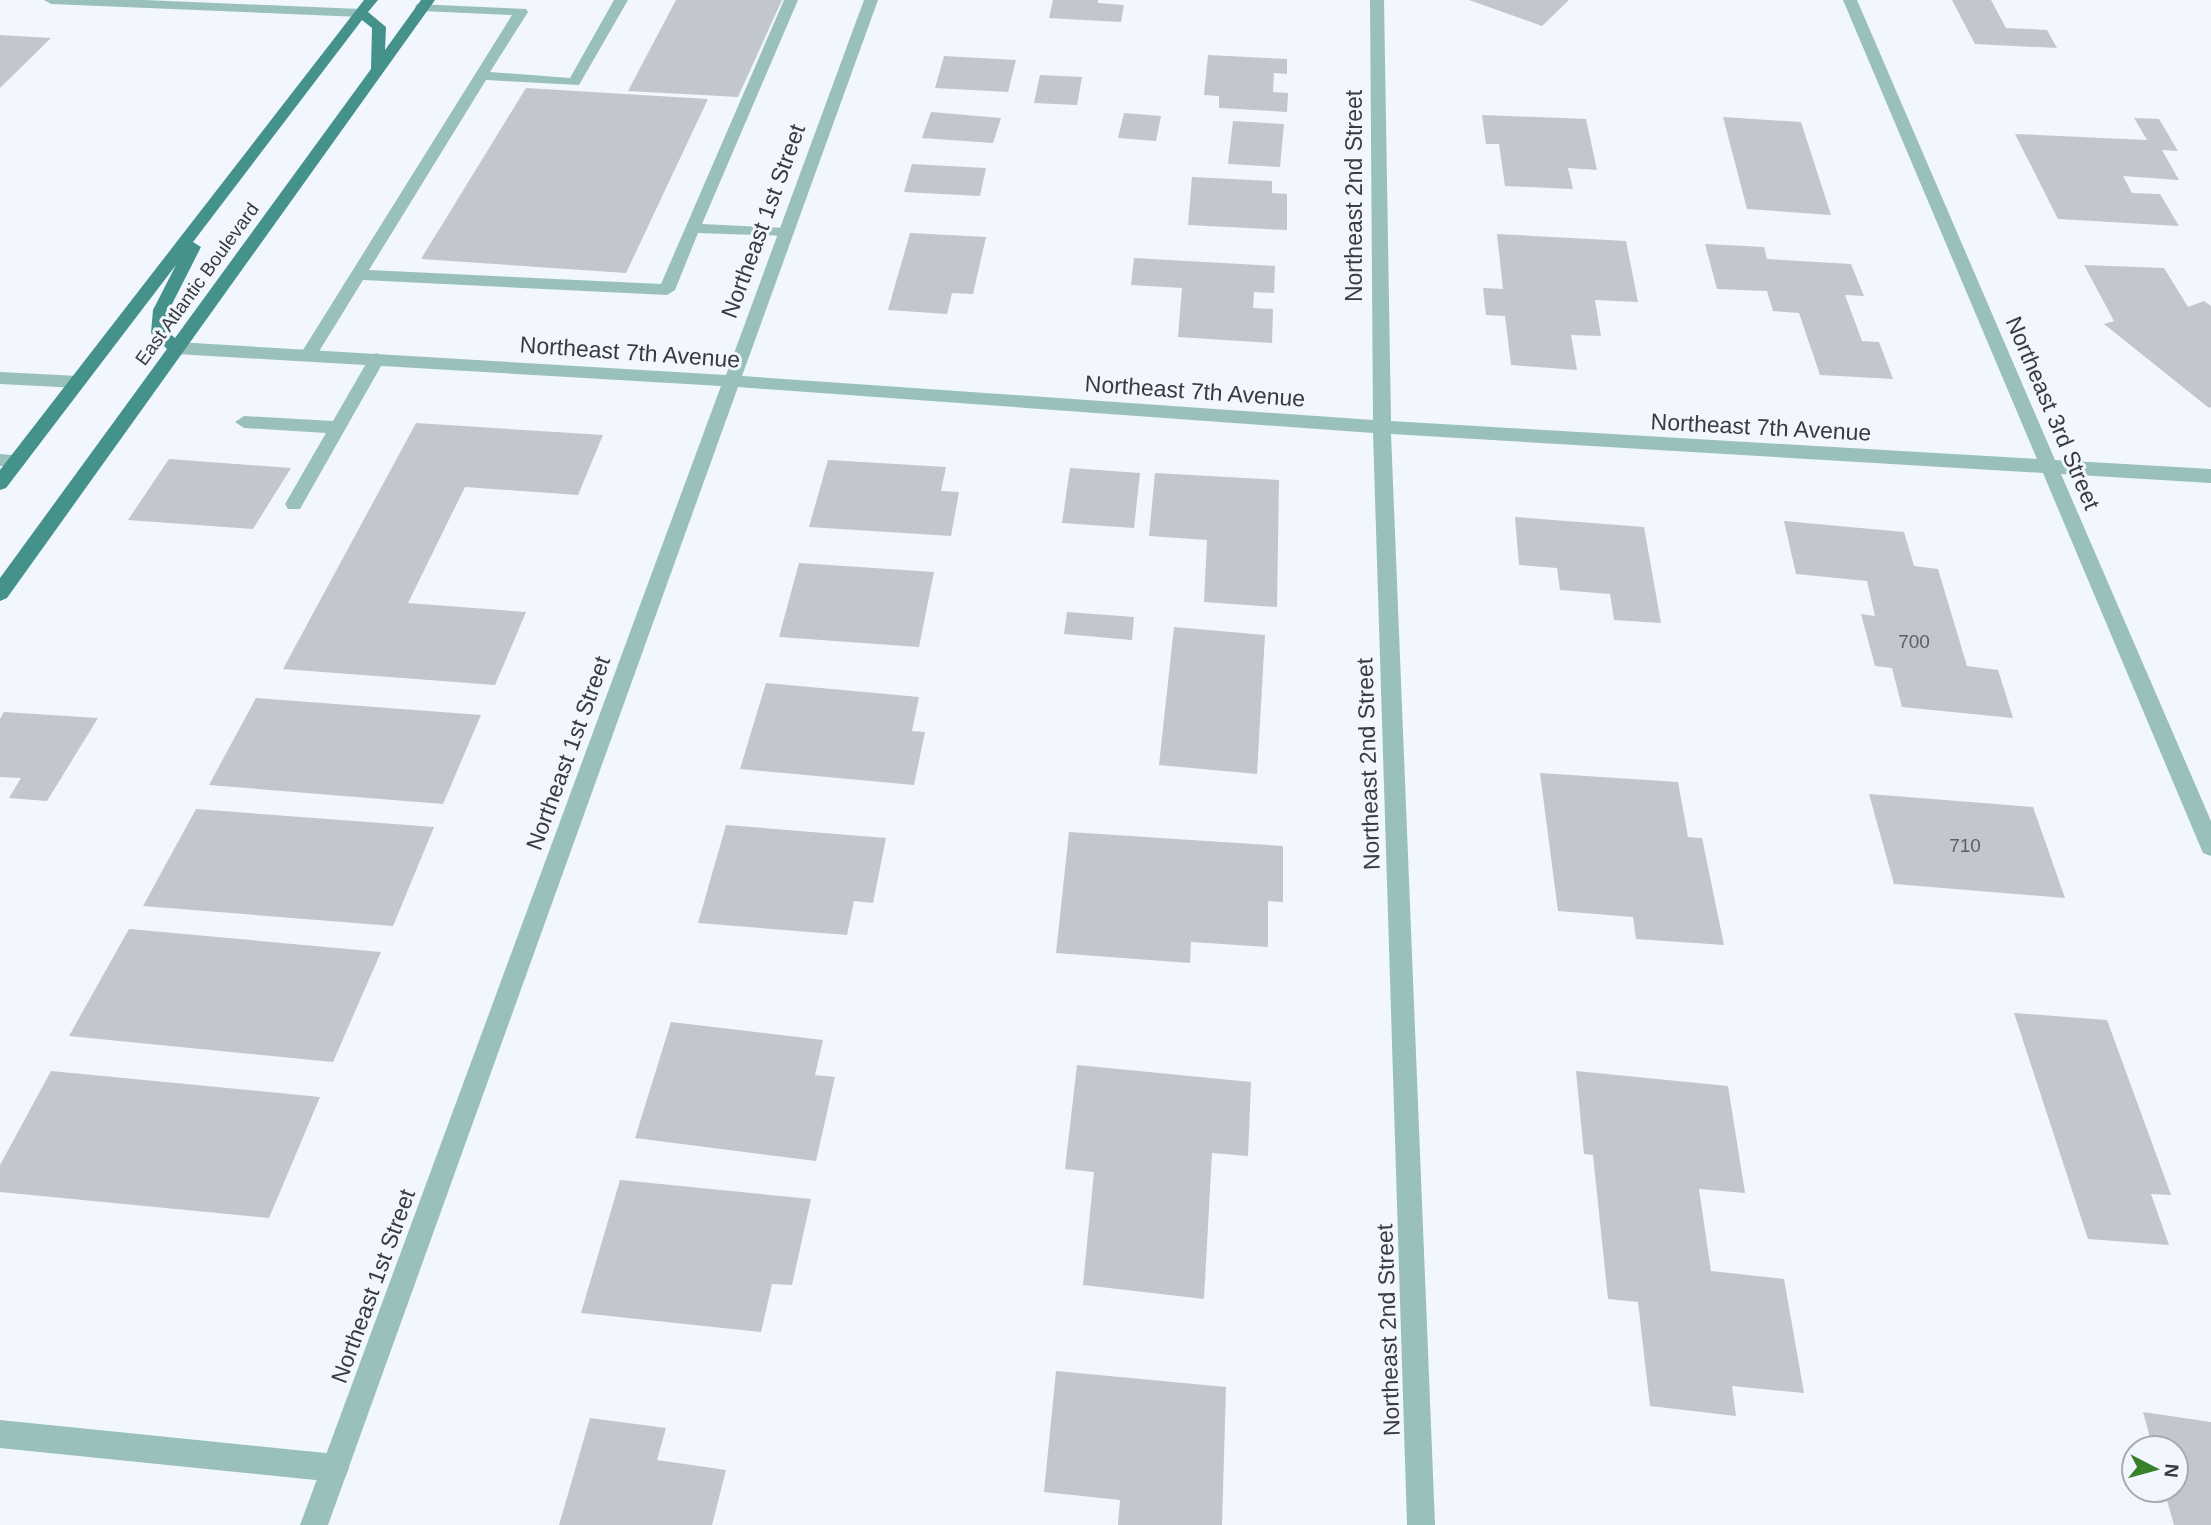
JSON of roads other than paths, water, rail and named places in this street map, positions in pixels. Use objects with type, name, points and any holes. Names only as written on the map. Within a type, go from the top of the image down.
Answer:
[{"type":"main road","name":"East Atlantic Boulevard","points":[[0,593],[425,4]]},
{"type":"main road","points":[[366,6],[379,27],[378,69]]},
{"type":"main road","name":"East Atlantic Boulevard","points":[[0,483],[8,461],[78,382],[366,6]]},
{"type":"main road","points":[[177,348],[159,333],[161,310],[214,205]]},
{"type":"street","points":[[51,0],[366,6]]},
{"type":"street","points":[[481,76],[574,82],[621,0]]},
{"type":"street","points":[[358,275],[667,290],[791,0]]},
{"type":"street","name":"Northeast 1st Street","points":[[314,1525],[871,0]]},
{"type":"street","name":"Northeast 2nd Street","points":[[1377,0],[1382,427],[1421,1525]]},
{"type":"street","name":"Northeast 3rd Street","points":[[1850,0],[2211,846]]},
{"type":"street","points":[[425,4],[525,6]]},
{"type":"street","points":[[309,354],[525,6]]},
{"type":"street","points":[[692,228],[786,233]]},
{"type":"street","name":"Northeast 7th Avenue","points":[[177,348],[732,381],[1382,427],[2211,476]]},
{"type":"street","points":[[294,504],[377,359]]},
{"type":"street","points":[[0,378],[78,382]]},
{"type":"street","points":[[244,422],[337,426]]},
{"type":"street","points":[[0,1434],[335,1468]]}]
